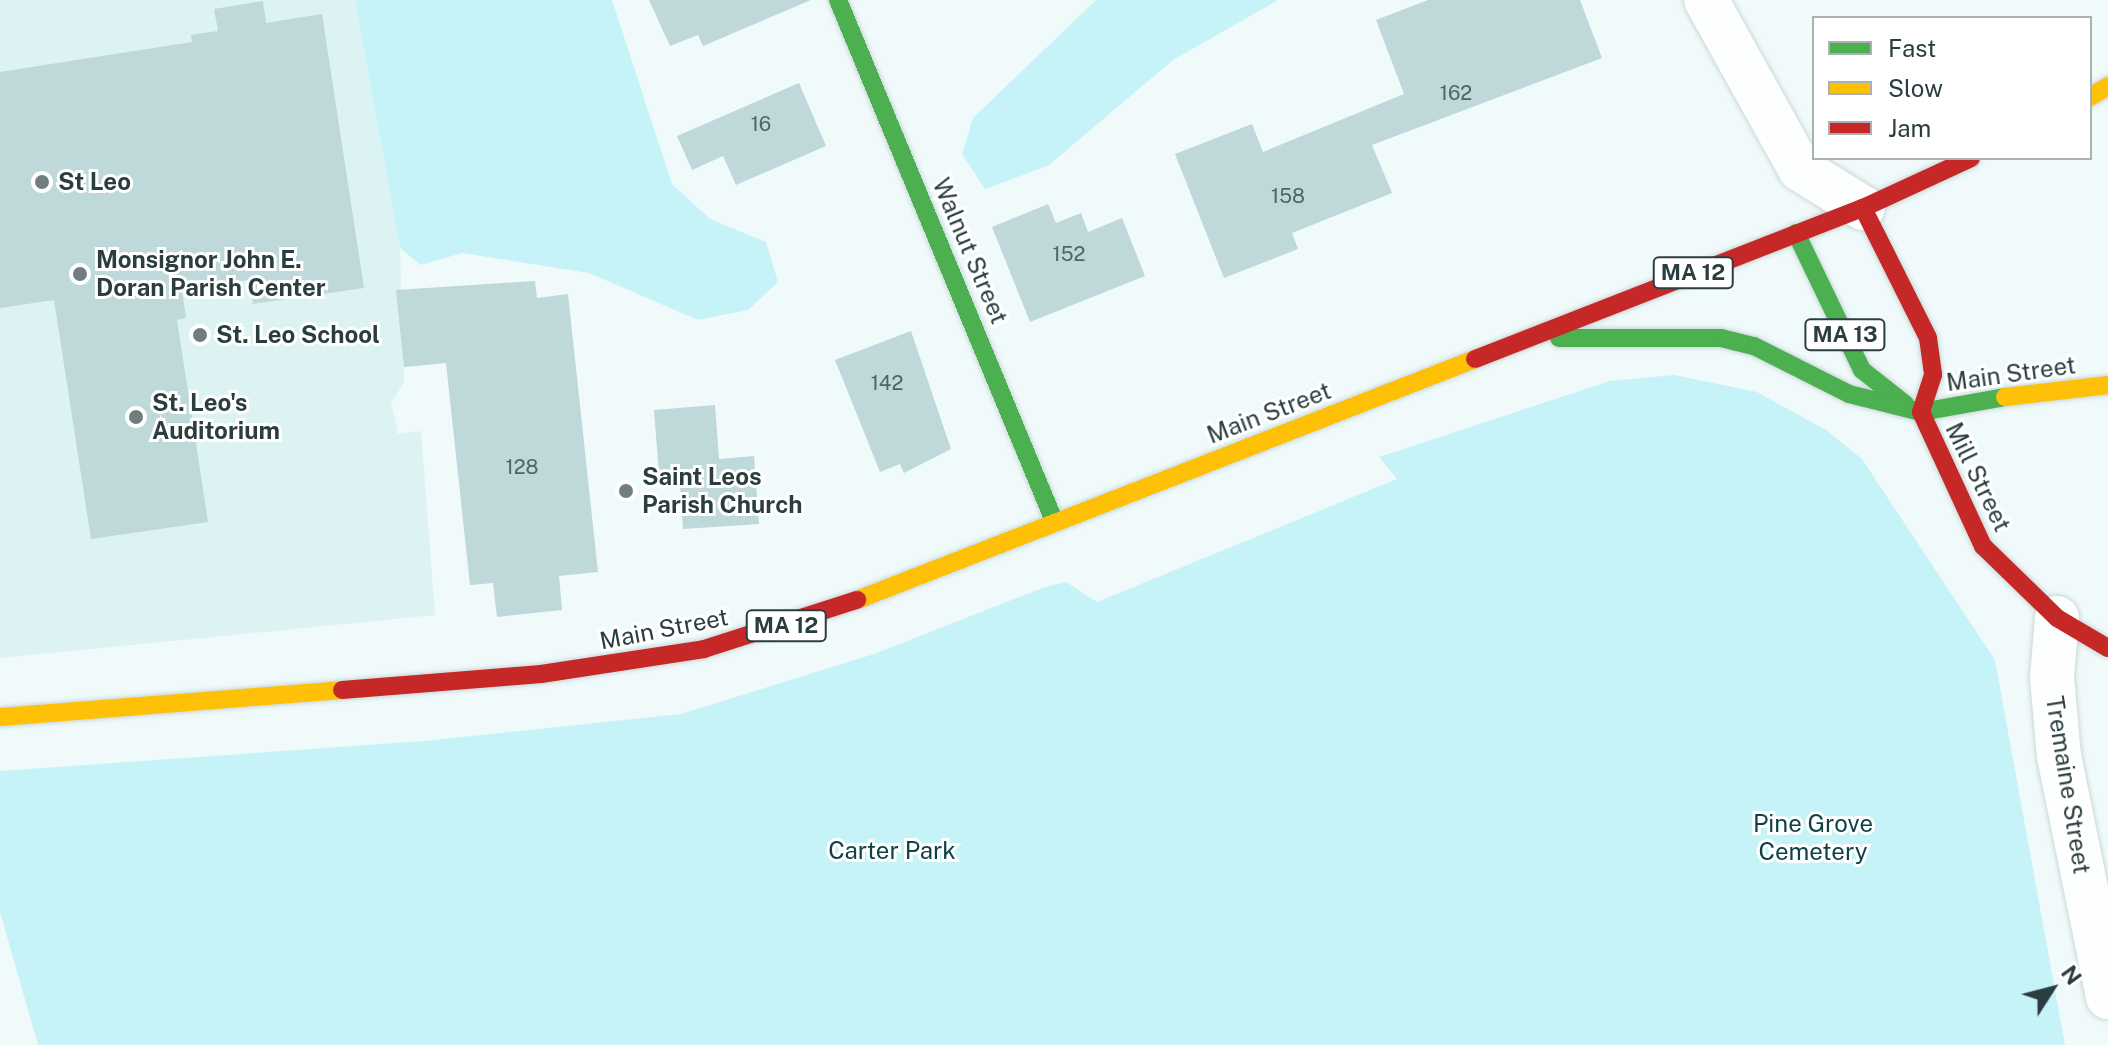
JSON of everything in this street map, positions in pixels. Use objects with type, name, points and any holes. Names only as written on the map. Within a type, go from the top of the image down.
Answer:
[{"type":"main road","name":"Walnut Street","points":[[838,0],[1055,523]]},
{"type":"main road","name":"MA 12","points":[[1524,339],[1863,208],[1967,160]]},
{"type":"main road","name":"MA 13","points":[[1796,233],[1862,370],[1884,392],[1921,412],[1933,375],[1928,338],[1863,208]]},
{"type":"main road","points":[[1524,339],[1670,333],[1721,338],[1754,346],[1861,398],[1921,412]]},
{"type":"main road","name":"Main Street","points":[[0,717],[541,674],[704,649],[798,623],[1524,339]]},
{"type":"main road","name":"Main Street","points":[[1921,412],[2052,388],[2108,385]]},
{"type":"main road","name":"Mill Street","points":[[1921,412],[1983,546],[2057,618],[2108,648]]},
{"type":"street","points":[[1706,0],[1800,169],[1863,208]]},
{"type":"street","points":[[1796,233],[1800,169]]},
{"type":"street","name":"Tremaine Street","points":[[2057,618],[2052,678],[2059,756],[2108,997]]},
{"type":"shaded area","name":"St. Leo School","points":[[0,0],[355,0],[400,248],[404,383],[391,402],[398,434],[421,431],[435,615],[0,658]]},
{"type":"green space","points":[[355,0],[612,0],[672,184],[710,219],[766,242],[778,282],[748,310],[698,320],[589,273],[462,253],[421,265],[400,248]]},
{"type":"green space","points":[[1096,0],[1278,0],[1173,60],[1049,165],[985,189],[962,154],[973,118]]},
{"type":"green space","points":[[1674,375],[1757,392],[1826,430],[1862,459],[1995,660],[2065,1045],[38,1045],[0,912],[0,771],[424,741],[681,714],[874,654],[1045,587],[1066,582],[1097,602],[1397,479],[1379,457],[1610,381]]},
{"type":"building","points":[[649,0],[811,0],[703,46],[698,35],[670,46]]},
{"type":"building","points":[[1428,0],[1580,0],[1602,58],[1372,145],[1392,193],[1292,233],[1298,249],[1224,278],[1175,154],[1252,124],[1263,152],[1404,94],[1376,20]]},
{"type":"building","name":"Monsignor John E. Doran Parish Center","points":[[263,1],[266,23],[322,14],[364,288],[253,304],[249,280],[182,291],[186,318],[177,320],[208,522],[91,539],[54,300],[0,308],[0,72],[192,42],[191,35],[218,31],[214,9]]},
{"type":"building","points":[[799,83],[826,146],[736,185],[723,156],[692,170],[677,136]]},
{"type":"building","points":[[1048,204],[1056,223],[1081,213],[1088,232],[1122,218],[1145,276],[1030,322],[992,227]]},
{"type":"building","points":[[535,281],[537,298],[568,294],[598,572],[559,576],[562,610],[497,617],[493,583],[470,585],[446,363],[404,367],[396,290]]},
{"type":"building","points":[[911,331],[951,449],[904,473],[900,464],[880,472],[835,360]]},
{"type":"building","points":[[715,405],[719,459],[754,456],[759,524],[683,529],[679,472],[659,474],[654,410]]},
{"type":"traffic: fast","points":[[838,0],[1055,523]]},
{"type":"traffic: fast","points":[[1796,233],[1862,370],[1905,404]]},
{"type":"traffic: fast","points":[[1559,338],[1721,338],[1754,346],[1849,394],[1921,412],[2005,397]]},
{"type":"traffic: slow","points":[[2092,96],[2108,86]]},
{"type":"traffic: slow","points":[[857,600],[1475,359]]},
{"type":"traffic: slow","points":[[2005,397],[2108,385]]},
{"type":"traffic: slow","points":[[0,717],[342,690]]},
{"type":"traffic: jam","points":[[1475,359],[1863,208],[1967,160]]},
{"type":"traffic: jam","points":[[1863,208],[1928,338],[1933,375],[1921,412]]},
{"type":"traffic: jam","points":[[1921,412],[1983,546],[2057,618],[2108,648]]},
{"type":"traffic: jam","points":[[342,690],[541,674],[704,649],[857,600]]},
{"type":"place","name":"St Leo","points":[[42,182]]},
{"type":"place","name":"Monsignor John E. Doran Parish Center","points":[[80,274]]},
{"type":"place","name":"St. Leo School","points":[[200,335]]},
{"type":"place","name":"St. Leo's Auditorium","points":[[136,417]]},
{"type":"place","name":"Saint Leos Parish Church","points":[[626,491]]},
{"type":"park label","name":"Pine Grove Cemetery","points":[[1813,838]]},
{"type":"park label","name":"Carter Park","points":[[892,851]]}]
